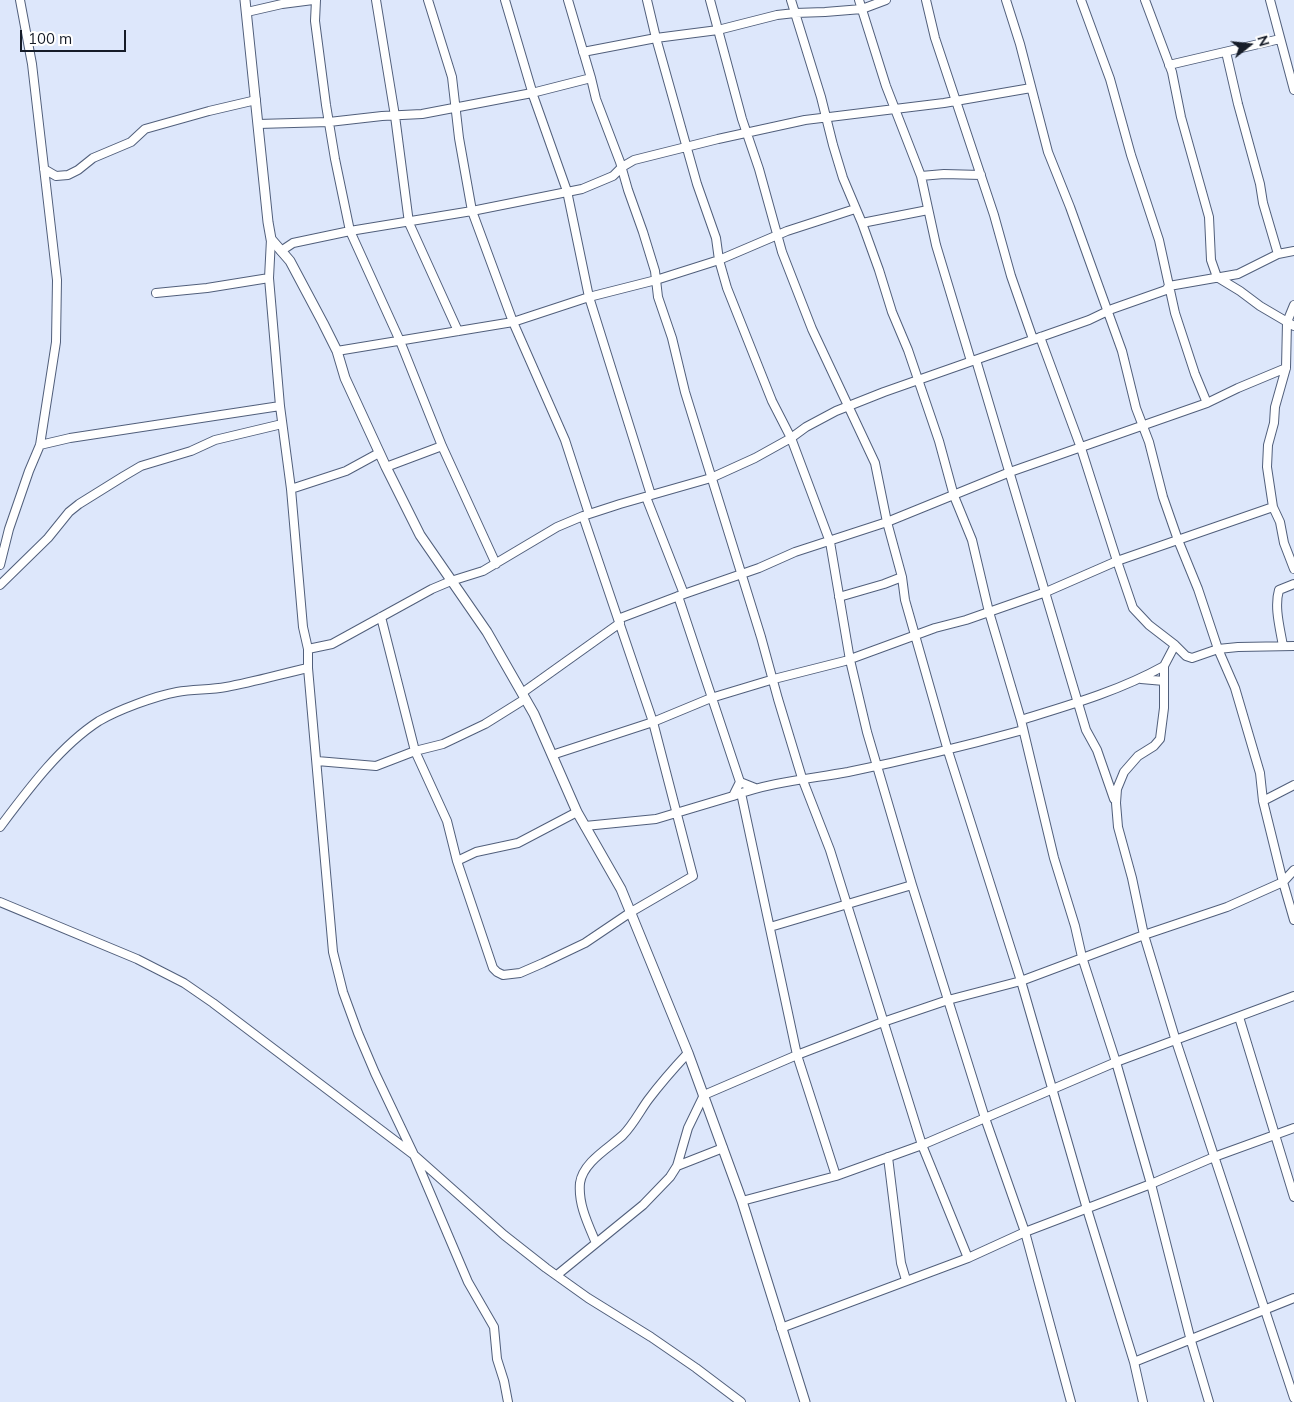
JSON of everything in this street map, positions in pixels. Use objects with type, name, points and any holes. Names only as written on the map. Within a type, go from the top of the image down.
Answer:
[{"type":"street","points":[[0,565],[28,471],[40,445],[56,342],[57,280],[32,64],[20,0]]},
{"type":"street","points":[[246,0],[271,239],[268,278],[280,406],[291,489],[303,627],[308,649],[308,668],[334,952],[343,992],[375,1073],[414,1155],[468,1282],[494,1327],[497,1359],[508,1402]]},
{"type":"street","points":[[247,12],[282,4],[315,0],[315,20],[334,159],[350,231],[400,341],[442,446],[496,564]]},
{"type":"street","points":[[376,0],[395,116],[409,222],[458,331]]},
{"type":"street","points":[[381,617],[415,751],[447,821],[457,861],[492,968],[503,974],[520,973],[585,943],[631,912],[693,876],[653,722],[619,621],[565,440],[513,322],[472,211],[459,138],[457,107],[452,77],[428,0]]},
{"type":"street","points":[[505,0],[532,93],[567,191],[589,297],[711,698],[740,782],[737,795],[770,927],[797,1055],[836,1176]]},
{"type":"street","points":[[568,0],[596,99],[644,232],[656,280],[658,297],[672,338],[685,392],[774,679],[778,699],[802,778],[830,850],[848,905],[922,1145],[968,1258]]},
{"type":"street","points":[[647,0],[697,184],[716,238],[719,260],[727,288],[772,401],[791,438],[830,542],[850,660],[867,732],[912,885],[985,1118],[1025,1232],[1071,1402]]},
{"type":"street","points":[[710,0],[782,252],[812,330],[875,462],[887,522],[915,636],[948,751],[1021,981],[1087,1209],[1134,1362],[1143,1402]]},
{"type":"street","points":[[791,0],[821,97],[835,154],[879,270],[892,312],[939,441],[954,496],[972,540],[989,612],[1021,720],[1054,858],[1075,926],[1082,958],[1116,1062],[1209,1402]]},
{"type":"street","points":[[859,0],[894,108],[921,176],[936,245],[1010,472],[1086,730],[1097,750],[1116,803]]},
{"type":"street","points":[[584,52],[656,38],[718,30],[777,15],[862,9],[886,0]]},
{"type":"street","points":[[926,0],[936,38],[994,215],[1010,276],[1081,448],[1132,608],[1186,656],[1192,658],[1218,649],[1294,646]]},
{"type":"street","points":[[1006,0],[1020,44],[1048,152],[1122,352],[1136,408],[1149,442],[1163,497],[1178,540],[1192,572],[1218,649],[1235,688],[1260,773],[1263,801],[1294,920]]},
{"type":"street","points":[[1081,0],[1110,79],[1124,124],[1131,155],[1159,240],[1175,313],[1195,374],[1207,403]]},
{"type":"street","points":[[1145,0],[1169,66],[1209,217],[1211,260],[1217,277],[1290,324]]},
{"type":"street","points":[[1270,0],[1293,79],[1294,90]]},
{"type":"street","points":[[1169,66],[1280,39]]},
{"type":"street","points":[[1226,52],[1260,184],[1263,203],[1278,254]]},
{"type":"street","points":[[258,124],[329,122],[422,114],[532,93],[591,78]]},
{"type":"street","points":[[282,251],[293,243],[350,231],[472,211],[582,189],[613,176],[622,167],[634,160],[747,133],[826,117],[915,107],[1031,88]]},
{"type":"street","points":[[44,169],[56,176],[68,175],[93,158],[130,142],[145,129],[256,100]]},
{"type":"street","points":[[921,176],[944,174],[980,176]]},
{"type":"street","points":[[337,351],[513,322],[589,297],[656,280],[719,260],[778,235],[855,209]]},
{"type":"street","points":[[862,223],[928,210]]},
{"type":"street","points":[[271,239],[290,262],[337,351],[346,378],[386,467],[420,535],[487,632],[524,696],[577,812],[621,889],[704,1095],[742,1201],[805,1402]]},
{"type":"street","points":[[308,649],[332,644],[451,581],[483,571],[558,527],[586,515],[711,478],[755,458],[791,438],[806,427],[848,407],[918,380],[1089,320],[1107,311],[1166,290],[1169,286],[1238,274],[1278,254],[1294,251]]},
{"type":"street","points":[[156,293],[207,288],[268,278]]},
{"type":"street","points":[[1294,305],[1290,324],[1286,368],[1275,407],[1274,423],[1268,445],[1267,467],[1273,507],[1280,522],[1288,555],[1294,569]]},
{"type":"street","points":[[317,761],[376,766],[415,751],[443,744],[485,724],[524,696],[619,621],[681,595],[741,574],[787,555],[887,522],[1010,472],[1207,403],[1286,368]]},
{"type":"street","points":[[40,445],[79,437],[280,406]]},
{"type":"street","points":[[0,585],[48,538],[69,512],[124,476],[142,466],[191,451],[215,440],[282,424]]},
{"type":"street","points":[[386,467],[442,446]]},
{"type":"street","points":[[291,489],[346,471],[380,452]]},
{"type":"street","points":[[552,755],[653,722],[711,698],[774,679],[850,660],[935,628],[1046,592],[1117,561],[1273,507]]},
{"type":"street","points":[[839,596],[884,584],[902,577]]},
{"type":"street","points":[[1283,646],[1277,596],[1279,590],[1294,584]]},
{"type":"street","points":[[1175,645],[1164,666],[1164,716],[1160,739],[1154,746],[1138,756],[1124,772],[1117,789],[1118,827],[1132,878],[1144,935],[1176,1041],[1294,1398]]},
{"type":"street","points":[[1021,720],[1078,703],[1141,679],[1164,666]]},
{"type":"street","points":[[0,827],[59,756],[100,721],[118,712],[164,695],[228,687],[308,668]]},
{"type":"street","points":[[1141,679],[1164,681]]},
{"type":"street","points":[[585,826],[641,822],[737,795],[755,788],[802,778],[848,772],[948,751],[1023,730]]},
{"type":"street","points":[[740,782],[755,788]]},
{"type":"street","points":[[1263,801],[1294,785]]},
{"type":"street","points":[[457,861],[476,852],[518,843],[577,812]]},
{"type":"street","points":[[556,1276],[643,1205],[677,1166],[688,1128],[704,1095],[797,1055],[883,1022],[948,1000],[1021,981],[1144,935],[1228,907],[1283,882],[1294,870]]},
{"type":"street","points":[[770,927],[912,885]]},
{"type":"street","points":[[0,902],[91,939],[184,983],[414,1155],[504,1235],[556,1276],[651,1337],[741,1402]]},
{"type":"street","points":[[742,1201],[836,1176],[922,1145],[1116,1062],[1294,996]]},
{"type":"street","points":[[1239,1017],[1294,1197]]},
{"type":"street","points":[[596,1242],[585,1215],[581,1197],[580,1182],[586,1169],[598,1156],[626,1133],[648,1100],[688,1053]]},
{"type":"street","points":[[781,1328],[968,1258],[1025,1232],[1214,1157],[1294,1128]]},
{"type":"street","points":[[677,1166],[722,1148]]},
{"type":"street","points":[[888,1157],[901,1263],[906,1280]]},
{"type":"street","points":[[1134,1362],[1191,1341],[1294,1298]]}]
